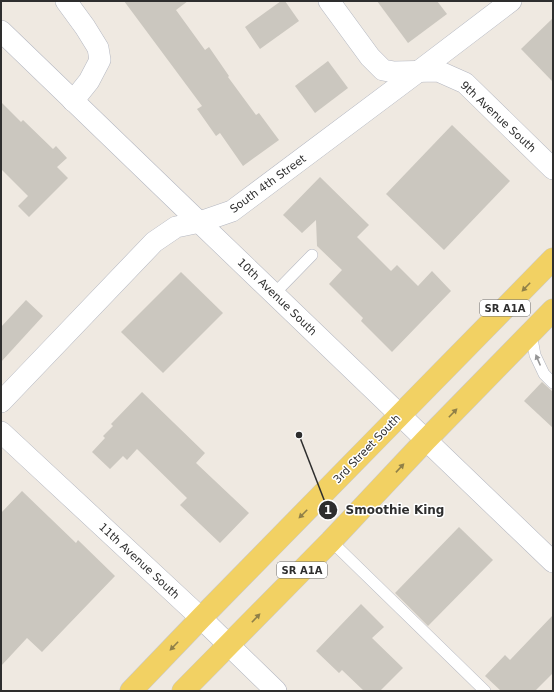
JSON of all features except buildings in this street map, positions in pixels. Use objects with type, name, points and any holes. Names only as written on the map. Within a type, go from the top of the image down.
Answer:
[{"type":"main road","name":"3rd Street South","points":[[131,691],[553,259]]},
{"type":"main road","name":"SR A1A","points":[[183,691],[331,541],[425,441],[553,310]]},
{"type":"street","points":[[66,1],[98,48],[100,60],[89,81],[73,100]]},
{"type":"street","name":"9th Avenue South","points":[[329,1],[370,56],[383,70],[394,72],[438,70],[465,84],[553,169]]},
{"type":"street","name":"South 4th Street","points":[[1,402],[154,242],[176,227],[200,222],[232,211],[420,71],[510,1]]},
{"type":"street","name":"10th Avenue South","points":[[1,31],[425,441],[553,562]]},
{"type":"street","name":"11th Avenue South","points":[[1,432],[201,618],[276,691]]},
{"type":"lane","points":[[274,294],[312,255]]},
{"type":"lane","points":[[531,333],[535,355],[544,374],[553,383]]},
{"type":"lane","points":[[331,541],[484,691]]},
{"type":"place","name":"Smoothie King","points":[[299,435]]}]
